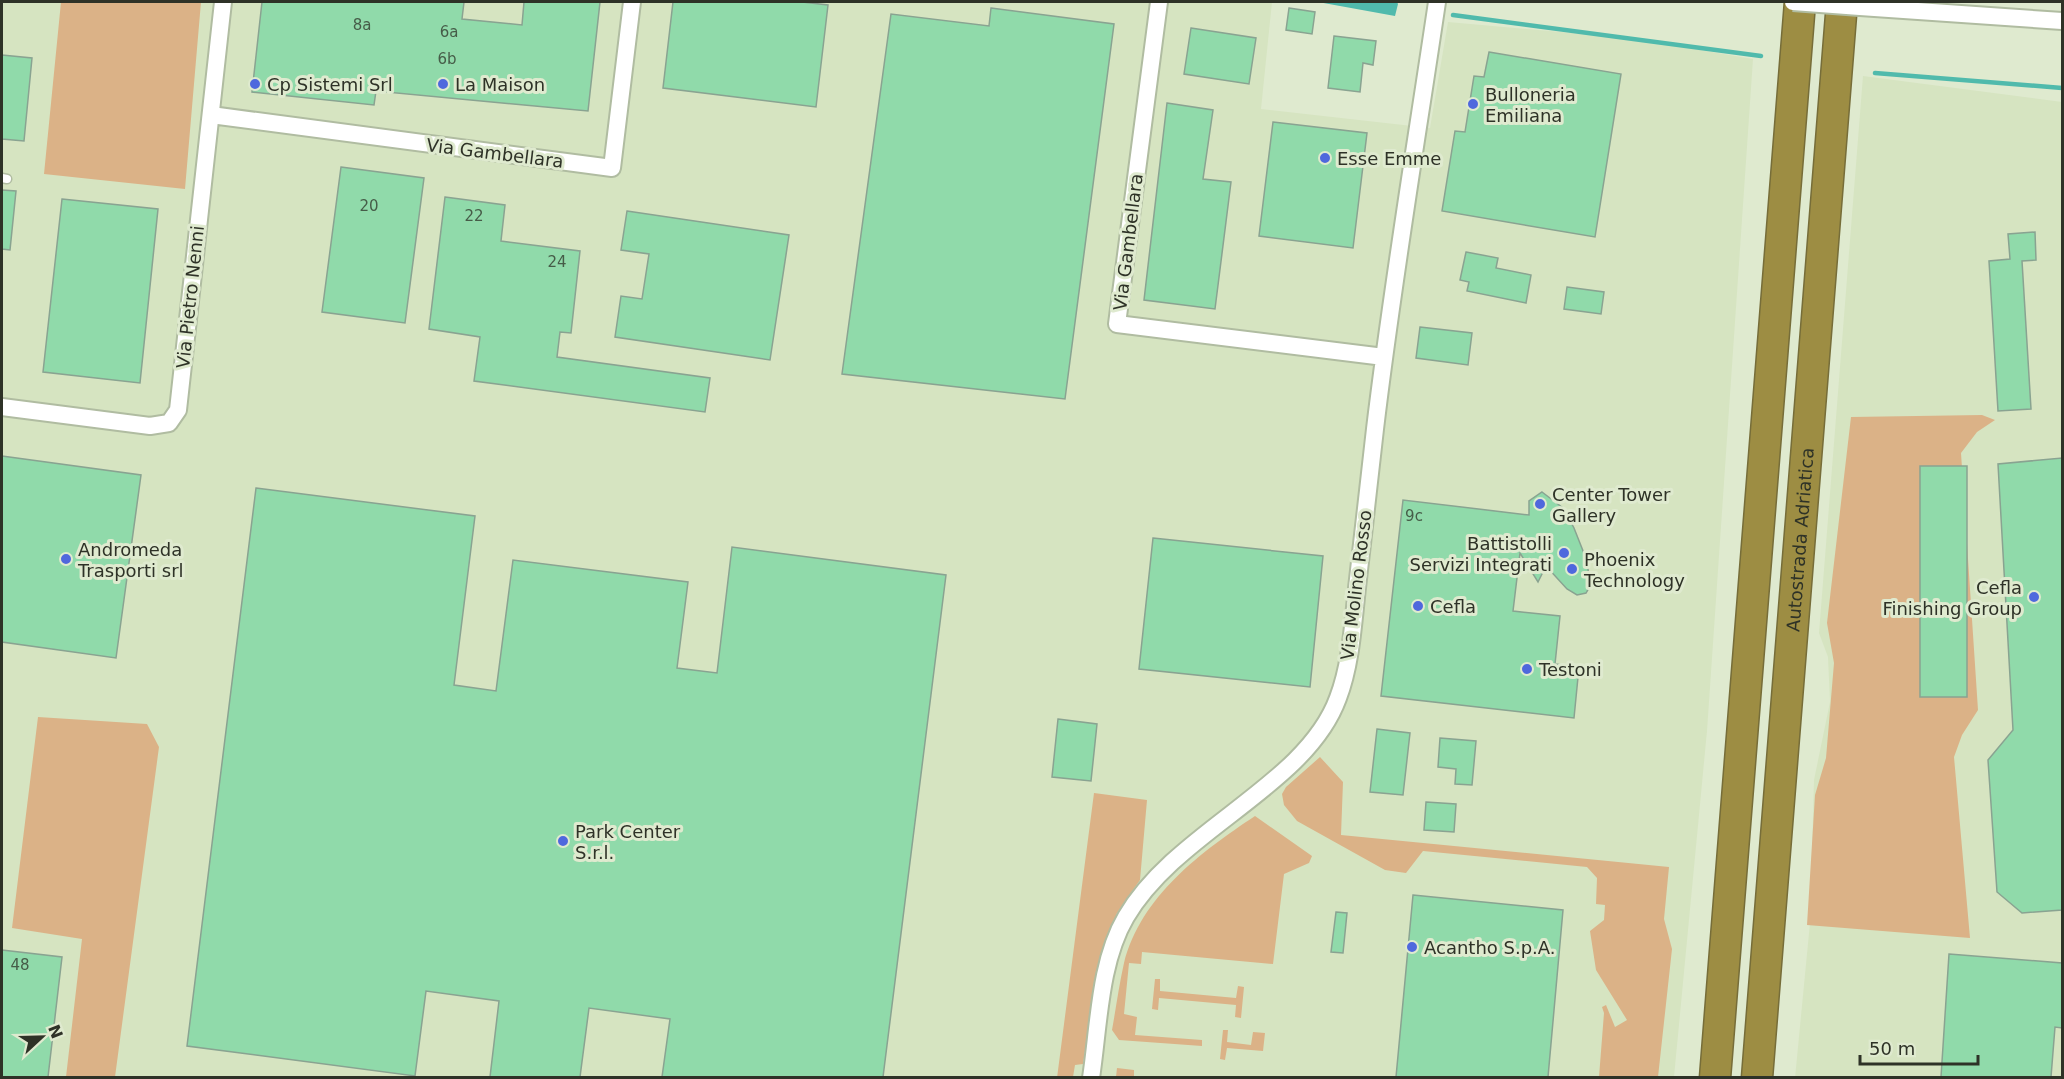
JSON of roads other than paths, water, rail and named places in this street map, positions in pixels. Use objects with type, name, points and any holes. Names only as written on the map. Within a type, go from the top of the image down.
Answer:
[{"type":"highway","points":[[1715,1077],[1800,2]]},
{"type":"highway","name":"Autostrada Adriatica","points":[[1757,1077],[1851,4]]},
{"type":"street","name":"Via Pietro Nenni","points":[[2,407],[150,426],[169,423],[178,411],[223,2]]},
{"type":"street","name":"Via Gambellara","points":[[211,116],[612,168],[632,2]]},
{"type":"street","name":"Via Gambellara","points":[[1159,2],[1117,324],[1384,357]]},
{"type":"street","name":"Via Molino Rosso","points":[[1091,1077],[1104,988],[1112,952],[1124,919],[1144,890],[1173,859],[1285,770],[1309,746],[1330,717],[1339,696],[1354,609],[1384,357],[1437,2]]},
{"type":"street","points":[[1793,2],[1851,4],[2062,21]]},
{"type":"water","points":[[1318,2],[1397,2],[1398,4],[1395,16]]},
{"type":"waterway","points":[[1453,15],[1761,56]]},
{"type":"waterway","points":[[1875,73],[2062,88]]},
{"type":"place","name":"Cp Sistemi Srl","points":[[255,84]]},
{"type":"place","name":"La Maison","points":[[443,84]]},
{"type":"place","name":"Bulloneria Emiliana","points":[[1473,104]]},
{"type":"place","name":"Esse Emme","points":[[1325,158]]},
{"type":"place","name":"Center Tower Gallery","points":[[1540,504]]},
{"type":"place","name":"Battistolli Servizi Integrati","points":[[1564,553]]},
{"type":"place","name":"Andromeda Trasporti srl","points":[[66,559]]},
{"type":"place","name":"Phoenix Technology","points":[[1572,569]]},
{"type":"place","name":"Cefla Finishing Group","points":[[2034,597]]},
{"type":"place","name":"Cefla","points":[[1418,606]]},
{"type":"place","name":"Testoni","points":[[1527,669]]},
{"type":"place","name":"Park Center S.r.l.","points":[[563,841]]},
{"type":"place","name":"Acantho S.p.A.","points":[[1412,947]]}]
